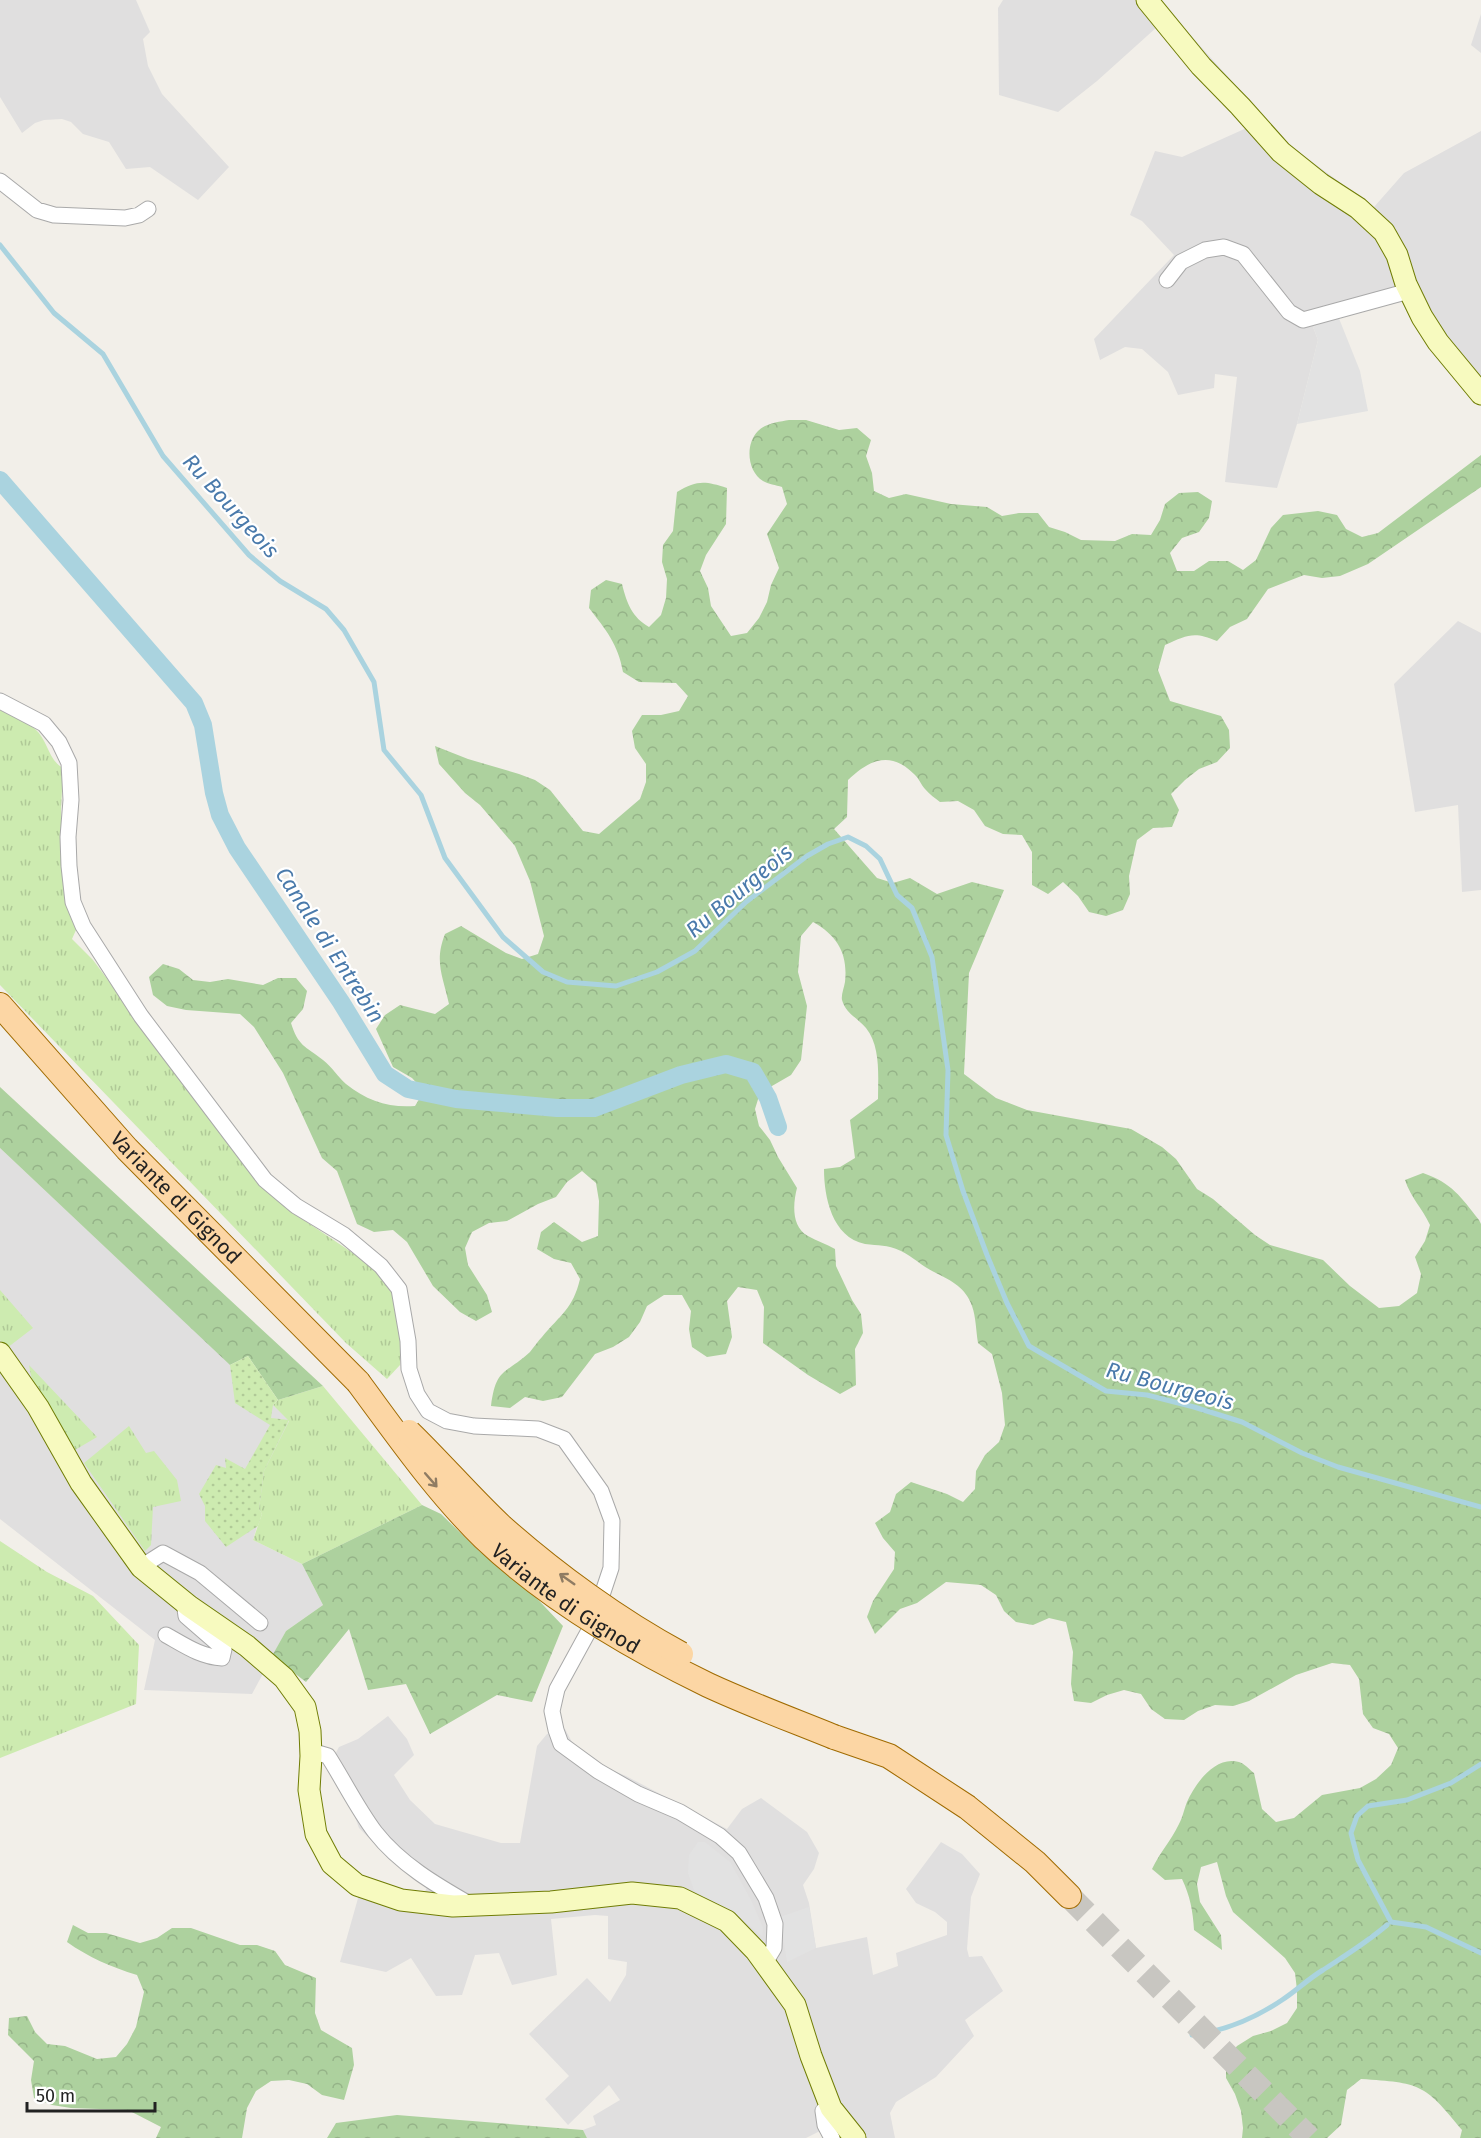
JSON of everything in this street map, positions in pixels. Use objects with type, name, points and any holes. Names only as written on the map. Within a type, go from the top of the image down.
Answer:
[{"type":"main road","points":[[1147,0],[1201,66],[1281,152],[1321,184],[1358,208],[1384,232],[1397,255],[1409,291],[1438,342],[1481,394]]},
{"type":"main road","name":"Variante di Gignod","points":[[0,1005],[127,1149],[358,1382],[426,1476],[484,1538],[539,1585],[627,1642],[709,1685],[834,1737],[889,1756],[967,1807],[1035,1862],[1068,1896]]},
{"type":"main road","points":[[0,1353],[38,1407],[81,1483],[141,1567],[184,1602],[247,1646],[284,1678],[305,1707],[311,1751],[309,1790],[316,1834],[332,1864],[357,1886],[401,1900],[453,1906],[551,1902],[632,1893],[680,1898],[727,1921],[756,1951],[795,2005],[831,2108],[855,2138]]},
{"type":"street","points":[[0,181],[37,210],[54,215],[125,218],[139,215],[148,209]]},
{"type":"street","points":[[1167,280],[1181,262],[1205,250],[1224,247],[1243,254],[1288,312],[1303,320],[1409,291]]},
{"type":"street","points":[[0,701],[44,724],[59,742],[69,763],[69,867],[73,902],[83,926],[141,1016],[265,1180],[296,1206],[344,1235],[381,1266],[399,1290],[406,1325],[409,1369],[417,1395],[428,1411],[447,1421],[474,1426],[538,1430],[564,1439],[601,1491],[612,1521],[611,1568],[592,1625],[557,1689],[552,1712],[556,1730],[561,1744],[591,1766],[638,1794],[680,1812],[720,1836],[739,1853],[766,1898],[775,1924],[774,1948],[765,1963]]},
{"type":"street","points":[[141,1567],[163,1553],[200,1573],[260,1623]]},
{"type":"street","points":[[166,1635],[211,1658],[222,1658],[224,1649],[186,1616],[184,1602]]},
{"type":"street","points":[[311,1751],[328,1756],[374,1831],[393,1852],[435,1885],[471,1905]]},
{"type":"street","points":[[831,2108],[823,2111],[825,2125],[832,2138]]},
{"type":"shaded area","points":[[0,0],[136,0],[150,32],[143,39],[148,66],[162,94],[229,167],[198,200],[150,167],[126,169],[109,142],[83,134],[71,122],[62,119],[44,120],[35,123],[22,133],[0,97]]},
{"type":"shaded area","points":[[1003,0],[1159,0],[1290,146],[1374,207],[1404,173],[1481,131],[1481,392],[1405,301],[1338,316],[1313,327],[1318,340],[1297,424],[1277,488],[1225,482],[1237,377],[1215,374],[1214,388],[1178,395],[1168,372],[1142,349],[1125,347],[1100,360],[1094,339],[1174,255],[1142,221],[1130,215],[1155,151],[1182,157],[1251,126],[1157,27],[1097,81],[1058,112],[999,95],[998,8]]},
{"type":"shaded area","points":[[1481,14],[1481,53],[1471,45]]},
{"type":"shaded area","points":[[1338,316],[1360,371],[1368,411],[1297,424],[1318,340],[1313,327]]},
{"type":"shaded area","points":[[1458,621],[1481,633],[1481,890],[1462,892],[1458,805],[1415,812],[1394,684]]},
{"type":"shaded area","points":[[0,1148],[289,1420],[253,1540],[302,1564],[323,1605],[286,1631],[252,1694],[144,1690],[155,1640],[0,1519]]},
{"type":"shaded area","points":[[388,1716],[407,1739],[414,1755],[394,1775],[410,1800],[435,1824],[501,1843],[520,1843],[537,1746],[547,1734],[565,1729],[572,1742],[588,1757],[727,1829],[742,1809],[761,1798],[807,1832],[819,1853],[814,1869],[803,1885],[809,1903],[816,1948],[867,1937],[873,1975],[898,1966],[896,1953],[947,1935],[947,1922],[935,1912],[916,1903],[906,1889],[941,1842],[962,1854],[980,1874],[971,1897],[967,1949],[969,1957],[982,1956],[1003,1991],[965,2020],[974,2036],[936,2077],[896,2102],[890,2113],[895,2138],[825,2138],[820,2131],[806,2138],[587,2138],[583,2130],[596,2125],[593,2116],[620,2100],[609,2085],[568,2125],[545,2099],[569,2076],[529,2034],[587,1978],[610,2002],[626,1975],[627,1962],[608,1959],[608,1916],[551,1919],[557,1975],[512,1985],[499,1953],[475,1955],[462,1995],[436,1996],[411,1958],[386,1972],[340,1962],[364,1877],[377,1885],[424,1894],[428,1885],[380,1849],[359,1828],[348,1798],[327,1769],[339,1747],[358,1739]]},
{"type":"shaded area","points":[[698,1842],[705,1842],[730,1862],[751,1900],[763,1928],[762,1936],[738,1916],[706,1900],[694,1890],[688,1873],[689,1855]]},
{"type":"shaded area","points":[[809,1907],[816,1948],[787,1962],[780,1917]]},
{"type":"green space","points":[[789,420],[806,420],[839,430],[857,428],[871,440],[866,456],[872,473],[874,491],[889,498],[906,494],[951,504],[987,507],[1002,516],[1038,513],[1049,527],[1081,540],[1115,541],[1132,534],[1151,535],[1160,520],[1165,504],[1179,493],[1198,492],[1212,501],[1209,518],[1199,532],[1182,538],[1170,553],[1177,571],[1194,571],[1209,561],[1228,561],[1243,570],[1256,560],[1271,528],[1283,515],[1318,511],[1337,515],[1346,529],[1362,537],[1378,533],[1481,455],[1481,487],[1368,564],[1340,576],[1322,578],[1304,575],[1268,589],[1247,619],[1230,627],[1217,641],[1196,635],[1165,645],[1158,670],[1170,701],[1221,716],[1229,730],[1230,748],[1217,762],[1199,769],[1171,794],[1179,810],[1172,827],[1153,828],[1137,840],[1129,876],[1130,894],[1123,910],[1106,916],[1089,912],[1078,896],[1063,882],[1048,894],[1032,885],[1032,852],[1022,835],[1003,834],[985,826],[974,810],[958,801],[940,802],[922,786],[914,774],[897,762],[880,760],[864,767],[848,780],[847,817],[834,829],[877,878],[893,883],[910,878],[937,894],[972,882],[1004,890],[969,973],[964,1074],[996,1098],[1027,1110],[1131,1129],[1162,1147],[1176,1159],[1197,1189],[1213,1199],[1255,1235],[1270,1245],[1323,1260],[1350,1286],[1379,1308],[1399,1306],[1417,1293],[1421,1274],[1415,1257],[1425,1241],[1430,1225],[1405,1180],[1423,1173],[1441,1181],[1461,1198],[1481,1224],[1481,2138],[1460,2138],[1462,2130],[1429,2094],[1419,2088],[1396,2082],[1361,2079],[1347,2090],[1341,2125],[1327,2138],[1242,2138],[1241,2111],[1226,2078],[1226,2060],[1237,2046],[1253,2036],[1287,2023],[1297,2008],[1295,1973],[1285,1958],[1233,1912],[1217,1862],[1201,1867],[1197,1884],[1200,1902],[1221,1935],[1222,1950],[1194,1930],[1191,1904],[1182,1879],[1165,1880],[1152,1869],[1182,1819],[1195,1787],[1207,1773],[1222,1763],[1239,1762],[1254,1773],[1262,1809],[1276,1822],[1294,1818],[1322,1795],[1360,1788],[1376,1779],[1391,1765],[1398,1748],[1389,1734],[1373,1728],[1363,1714],[1359,1679],[1350,1665],[1332,1663],[1296,1675],[1249,1701],[1233,1706],[1215,1705],[1198,1711],[1184,1720],[1165,1719],[1151,1709],[1141,1694],[1124,1690],[1091,1703],[1074,1701],[1071,1684],[1073,1652],[1066,1622],[1049,1618],[1033,1625],[1016,1622],[1004,1611],[996,1595],[981,1585],[946,1582],[917,1603],[900,1609],[875,1634],[867,1617],[873,1601],[894,1569],[895,1552],[883,1538],[875,1523],[890,1512],[896,1494],[911,1482],[963,1502],[975,1489],[976,1471],[985,1455],[999,1442],[1005,1425],[1002,1393],[992,1354],[978,1343],[973,1310],[966,1294],[953,1282],[901,1251],[854,1240],[838,1225],[828,1203],[824,1169],[840,1167],[855,1158],[850,1120],[878,1099],[878,1071],[874,1044],[866,1028],[846,1009],[842,1000],[845,963],[840,947],[829,933],[813,922],[801,936],[798,972],[807,1006],[801,1060],[791,1075],[760,1093],[755,1109],[759,1126],[770,1140],[797,1188],[794,1207],[799,1227],[808,1236],[835,1249],[836,1266],[861,1314],[863,1333],[855,1349],[856,1385],[840,1394],[808,1375],[763,1343],[764,1307],[757,1290],[738,1287],[727,1301],[732,1337],[726,1354],[707,1357],[692,1347],[689,1329],[691,1311],[682,1295],[664,1295],[647,1306],[640,1322],[629,1337],[595,1354],[562,1397],[543,1401],[525,1397],[510,1408],[491,1406],[499,1378],[530,1352],[574,1298],[580,1279],[571,1263],[554,1259],[537,1249],[541,1232],[554,1222],[582,1242],[598,1236],[599,1201],[596,1183],[582,1171],[567,1182],[556,1197],[507,1221],[489,1223],[472,1232],[465,1248],[468,1265],[487,1295],[492,1312],[476,1321],[460,1312],[433,1286],[407,1242],[393,1230],[374,1232],[357,1224],[337,1171],[322,1158],[283,1073],[254,1027],[240,1014],[186,1010],[167,1006],[153,995],[149,977],[163,964],[179,969],[193,980],[210,982],[228,979],[263,985],[278,978],[296,978],[307,991],[303,1009],[291,1023],[296,1037],[303,1045],[326,1063],[346,1084],[362,1095],[396,1106],[415,1106],[424,1091],[412,1078],[393,1067],[376,1029],[385,1015],[400,1005],[435,1014],[449,1004],[440,961],[445,934],[461,926],[506,953],[522,959],[538,954],[544,936],[530,881],[515,846],[480,805],[465,793],[439,764],[435,746],[535,780],[550,790],[583,831],[599,834],[640,799],[646,782],[646,764],[635,748],[632,731],[642,715],[661,715],[679,711],[688,696],[676,683],[639,682],[623,672],[615,645],[589,608],[591,590],[606,580],[622,584],[631,609],[638,619],[649,627],[661,615],[666,598],[667,579],[662,562],[663,545],[673,531],[677,492],[690,485],[707,483],[727,488],[726,524],[706,555],[700,571],[708,588],[711,606],[731,636],[747,633],[759,618],[767,602],[771,585],[779,568],[767,534],[787,504],[782,487],[763,481],[754,471],[750,457],[751,443],[761,428]]},
{"type":"green space","points":[[0,710],[35,729],[54,760],[63,768],[61,810],[65,887],[76,930],[72,939],[93,960],[258,1180],[286,1208],[378,1270],[391,1290],[400,1334],[400,1365],[387,1379],[346,1343],[0,985]]},
{"type":"green space","points":[[0,1087],[323,1386],[278,1400],[248,1356],[230,1365],[0,1148]]},
{"type":"green space","points":[[0,1290],[33,1328],[7,1348],[0,1340]]},
{"type":"green space","points":[[248,1356],[278,1400],[273,1405],[271,1418],[289,1420],[264,1471],[259,1509],[262,1514],[258,1526],[226,1547],[205,1521],[205,1506],[199,1494],[216,1465],[226,1468],[225,1458],[245,1469],[270,1425],[235,1403],[230,1365]]},
{"type":"green space","points":[[29,1365],[97,1437],[75,1450],[35,1388]]},
{"type":"green space","points":[[323,1386],[422,1505],[302,1564],[253,1540],[262,1514],[259,1509],[264,1471],[289,1421],[273,1405],[278,1400]]},
{"type":"green space","points":[[129,1426],[146,1453],[154,1451],[177,1480],[181,1501],[153,1507],[151,1545],[145,1551],[84,1463]]},
{"type":"green space","points":[[422,1505],[441,1514],[479,1551],[527,1588],[563,1626],[532,1702],[497,1695],[430,1734],[406,1684],[368,1690],[349,1629],[306,1682],[272,1656],[286,1631],[323,1605],[302,1564]]},
{"type":"green space","points":[[0,1541],[47,1572],[93,1596],[139,1645],[136,1704],[0,1758]]},
{"type":"green space","points":[[73,1925],[88,1933],[106,1933],[140,1943],[157,1938],[172,1928],[191,1928],[240,1945],[257,1945],[275,1951],[285,1965],[316,1978],[315,2013],[321,2030],[352,2048],[354,2065],[344,2100],[322,2095],[307,2084],[289,2080],[271,2081],[256,2091],[247,2108],[242,2138],[156,2138],[161,2127],[128,2110],[71,2108],[52,2105],[34,2098],[31,2080],[34,2061],[8,2035],[9,2018],[27,2016],[35,2032],[47,2044],[65,2046],[97,2059],[116,2057],[127,2044],[136,2027],[144,1992],[137,1975],[100,1961],[67,1942]]},
{"type":"green space","points":[[397,2115],[583,2130],[587,2138],[327,2138],[336,2123]]},
{"type":"waterway","name":"Ru Bourgeois","points":[[0,245],[54,313],[103,354],[163,456],[249,555],[280,581],[326,609],[344,630],[374,682],[384,750],[421,795],[445,858],[503,937],[543,972],[567,982],[616,986],[657,972],[695,951],[746,902],[807,856],[828,844],[848,837],[866,846],[880,859],[897,895],[912,908],[932,957],[948,1070],[946,1135],[963,1191],[987,1255],[1007,1303],[1029,1346],[1106,1391],[1147,1395],[1194,1407],[1242,1422],[1302,1453],[1338,1467],[1481,1507]]},
{"type":"waterway","name":"Canale di Entrebin","points":[[0,480],[194,703],[203,725],[214,793],[220,815],[237,848],[341,1002],[385,1074],[408,1089],[456,1099],[557,1108],[594,1108],[681,1075],[726,1064],[753,1072],[768,1098],[778,1127]]},
{"type":"waterway","name":"Ru Bourgeois","points":[[1481,1764],[1451,1783],[1407,1800],[1368,1806],[1357,1816],[1351,1833],[1358,1860],[1391,1922],[1426,1927],[1481,1953]]},
{"type":"waterway","points":[[1192,2035],[1228,2027],[1261,2013],[1387,1925]]},
{"type":"tunnel","points":[[1069,1896],[1309,2138]]}]
